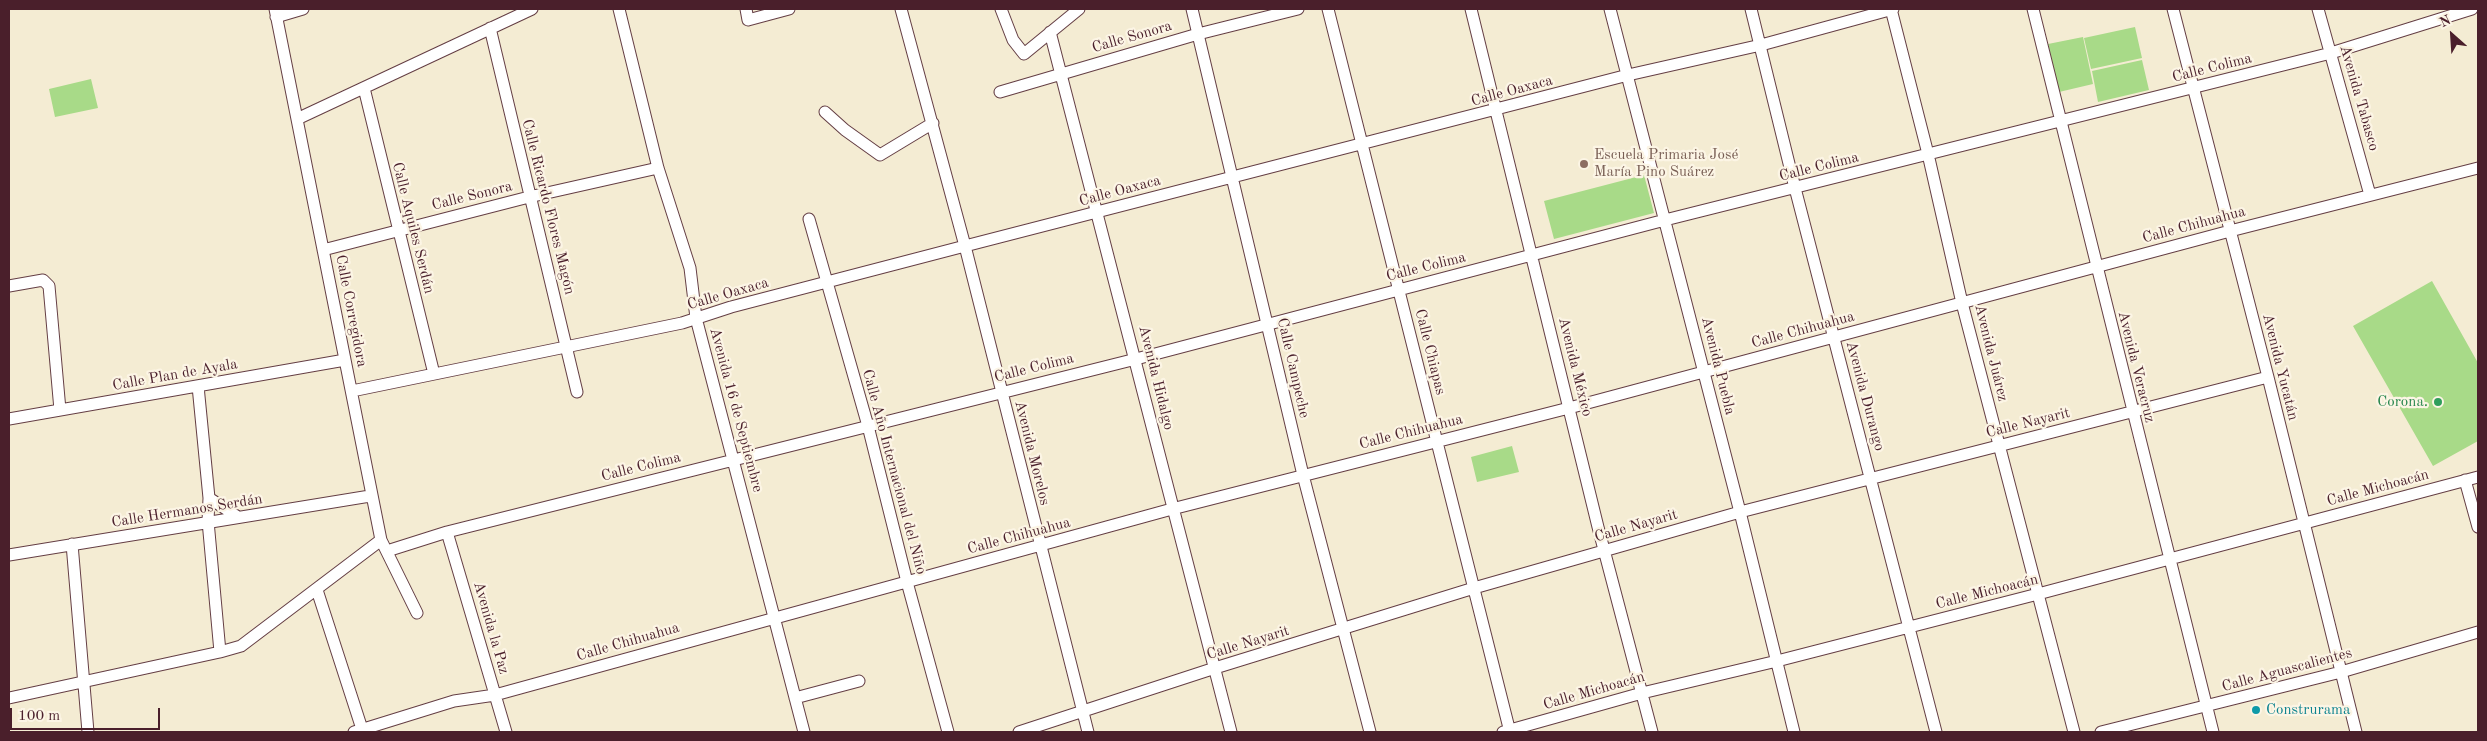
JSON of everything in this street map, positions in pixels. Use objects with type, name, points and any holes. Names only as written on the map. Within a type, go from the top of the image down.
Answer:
[{"type":"street","points":[[275,13],[303,9]]},
{"type":"street","points":[[297,119],[532,9]]},
{"type":"street","name":"Avenida 16 de Septiembre","points":[[619,9],[658,168],[690,268],[696,318],[804,732]]},
{"type":"street","points":[[746,9],[748,20],[789,9]]},
{"type":"street","name":"Avenida Morelos","points":[[901,9],[965,246],[1088,732]]},
{"type":"street","points":[[1001,9],[1013,40],[1024,54],[1079,9]]},
{"type":"street","name":"Calle Campeche","points":[[1192,9],[1303,475],[1370,732]]},
{"type":"street","name":"Calle Sonora","points":[[1000,92],[1061,72],[1198,34],[1298,9]]},
{"type":"street","name":"Calle Chiapas","points":[[1328,9],[1474,588],[1507,732]]},
{"type":"street","name":"Avenida México","points":[[1471,9],[1569,408],[1652,732]]},
{"type":"street","name":"Avenida Puebla","points":[[1610,9],[1740,512],[1794,732]]},
{"type":"street","name":"Avenida Durango","points":[[1751,9],[1795,188],[1936,732]]},
{"type":"street","name":"Calle Oaxaca","points":[[352,392],[682,323],[965,246],[1362,143],[1497,111],[1628,76],[1761,45],[1892,9]]},
{"type":"street","name":"Avenida Juárez","points":[[1892,9],[1962,303],[2074,732]]},
{"type":"street","name":"Avenida Veracruz","points":[[2033,9],[2095,267],[2212,732]]},
{"type":"street","name":"Avenida Yucatán","points":[[2173,9],[2268,377],[2356,732]]},
{"type":"street","name":"Avenida Tabasco","points":[[2318,9],[2370,195]]},
{"type":"street","name":"Calle Colima","points":[[387,551],[447,532],[1136,359],[1665,220],[2331,54],[2472,9]]},
{"type":"street","name":"Calle Corregidora","points":[[275,13],[346,360],[370,496],[381,540],[417,613]]},
{"type":"street","name":"Calle Ricardo Flores Magón","points":[[490,28],[577,392]]},
{"type":"street","name":"Avenida Hidalgo","points":[[1050,32],[1231,732]]},
{"type":"street","name":"Calle Aquiles Serdán","points":[[364,88],[434,374]]},
{"type":"street","points":[[825,112],[845,130],[880,155],[933,123]]},
{"type":"street","name":"Calle Sonora","points":[[324,250],[529,197],[658,168]]},
{"type":"street","name":"Calle Chihuahua","points":[[358,731],[454,701],[495,695],[1172,509],[1436,440],[1569,408],[2230,231],[2478,168]]},
{"type":"street","name":"Calle Año Internacional del Niño","points":[[809,219],[868,426],[907,582],[948,732]]},
{"type":"street","points":[[9,286],[43,280],[49,286],[60,410]]},
{"type":"street","name":"Calle Plan de Ayala","points":[[9,419],[346,360]]},
{"type":"street","name":"Calle Nayarit","points":[[1019,732],[1215,668],[1474,588],[1740,512],[2268,377]]},
{"type":"street","points":[[198,386],[209,498],[208,521],[220,652]]},
{"type":"street","name":"Calle Michoacán","points":[[1507,732],[1642,693],[1777,661],[2038,594],[2478,477]]},
{"type":"street","points":[[2465,480],[2478,527]]},
{"type":"street","name":"Calle Hermanos Serdán","points":[[9,555],[370,496]]},
{"type":"street","points":[[209,498],[238,517]]},
{"type":"street","name":"Avenida la Paz","points":[[447,532],[506,732]]},
{"type":"street","points":[[9,698],[241,646],[381,540]]},
{"type":"street","points":[[72,544],[88,732]]},
{"type":"street","points":[[317,590],[358,731]]},
{"type":"street","name":"Calle Aguascalientes","points":[[2101,732],[2341,672],[2478,632]]},
{"type":"street","points":[[795,698],[858,681]]},
{"type":"green space","points":[[2135,27],[2142,58],[2091,69],[2084,38]]},
{"type":"green space","points":[[2083,37],[2093,84],[2059,92],[2048,44]]},
{"type":"green space","points":[[2142,60],[2149,90],[2098,102],[2092,71]]},
{"type":"green space","points":[[91,79],[98,108],[55,117],[49,89]]},
{"type":"green space","points":[[1644,175],[1654,213],[1554,239],[1544,201]]},
{"type":"green space","name":"Corona.","points":[[2432,281],[2478,363],[2478,441],[2433,466],[2353,326]]},
{"type":"green space","points":[[1512,446],[1519,472],[1477,482],[1471,457]]},
{"type":"place","name":"Escuela Primaria José María Pino Suárez","points":[[1584,164]]},
{"type":"place","name":"Corona.","points":[[2438,402]]},
{"type":"place","name":"Construrama","points":[[2256,710]]}]
